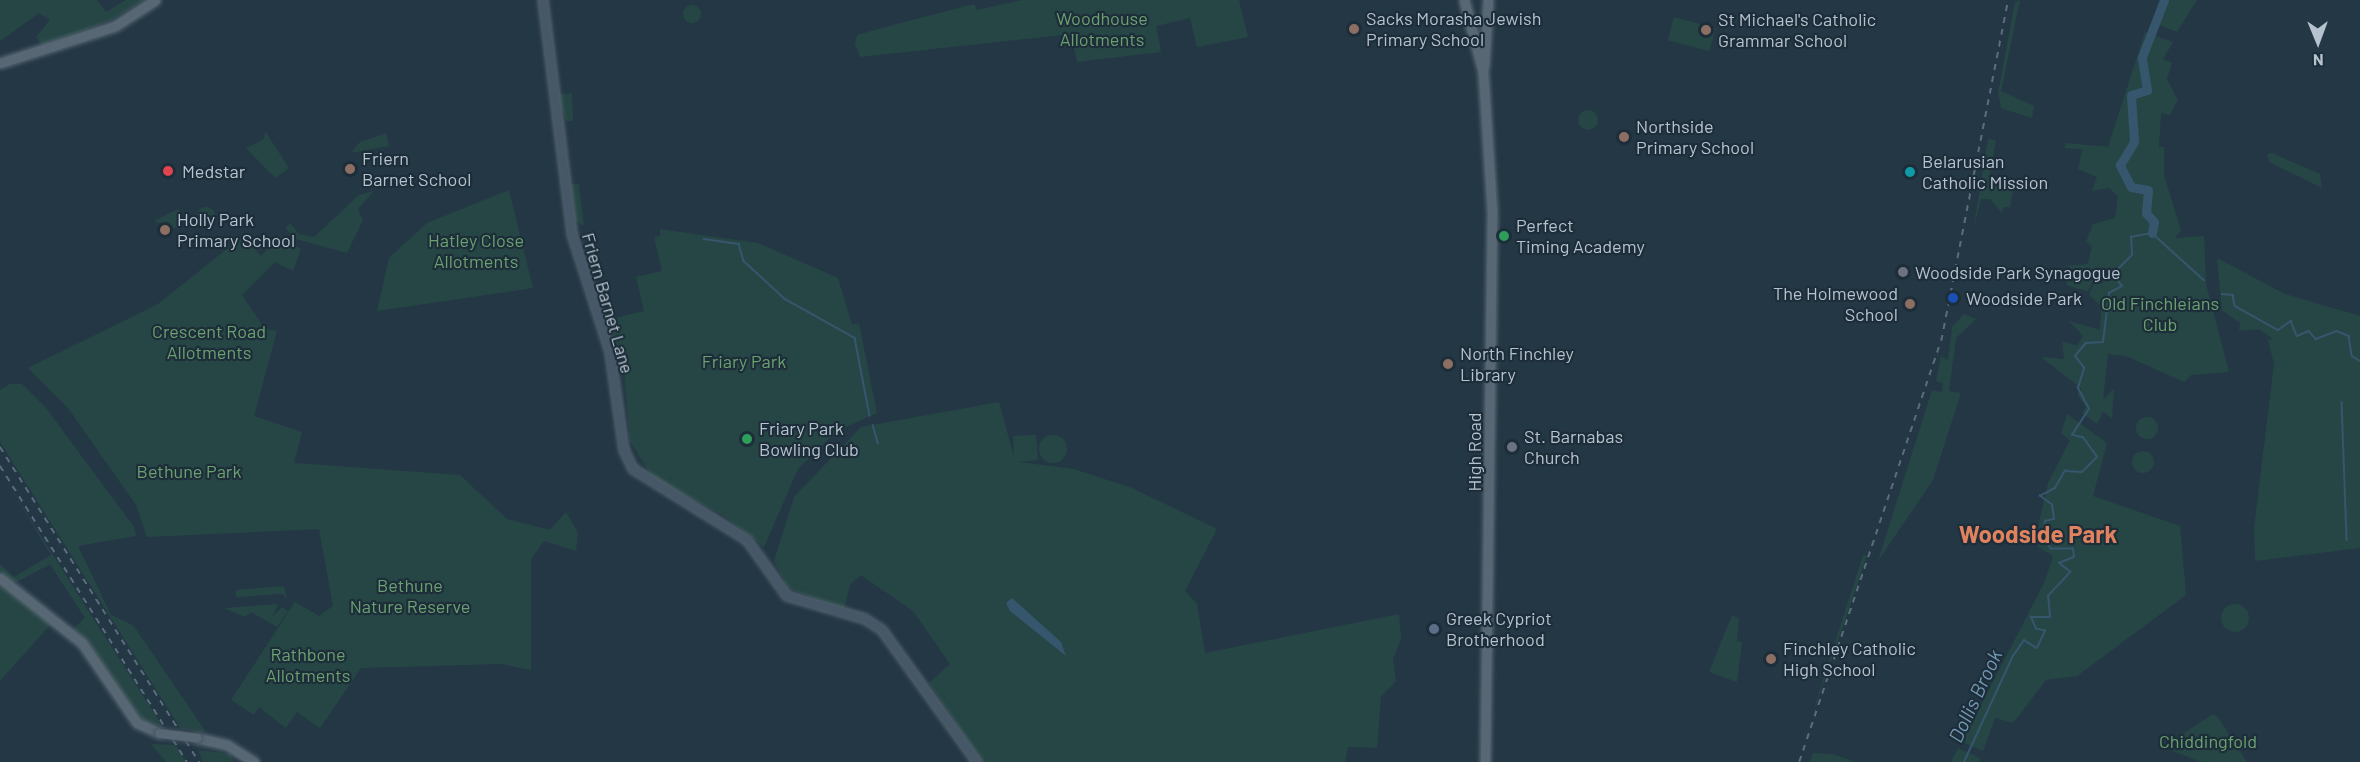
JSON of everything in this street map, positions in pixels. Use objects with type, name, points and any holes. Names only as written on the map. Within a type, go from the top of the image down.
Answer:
[{"type":"main road","points":[[0,63],[116,26],[155,0]]},
{"type":"main road","name":"Friern Barnet Lane","points":[[543,0],[572,234],[610,352],[624,450],[633,469],[747,540],[787,596],[865,619],[882,630],[977,762]]},
{"type":"main road","name":"High Road","points":[[1464,0],[1484,72],[1493,254],[1485,762]]},
{"type":"main road","points":[[1484,72],[1488,0]]},
{"type":"main road","points":[[1473,34],[1486,30]]},
{"type":"main road","points":[[0,578],[82,643],[137,723],[159,733],[227,745],[254,762]]},
{"type":"green space","points":[[0,0],[97,0],[106,12],[126,0],[145,0],[111,20],[42,46],[36,37],[50,20],[39,13],[0,41]]},
{"type":"green space","name":"Woodhouse Allotments","points":[[1022,0],[1239,0],[1248,37],[1197,47],[1190,18],[1156,26],[1161,52],[1077,62],[1071,34],[860,57],[855,44],[857,35],[893,25],[974,4],[977,10]]},
{"type":"green space","points":[[2020,0],[2001,91],[2034,106],[2032,118],[2001,108],[1998,93],[2015,2]]},
{"type":"green space","points":[[2162,0],[2197,0],[2177,32],[2152,22]]},
{"type":"green space","points":[[688,5],[696,5],[701,10],[699,21],[688,23],[683,18],[683,10]]},
{"type":"green space","points":[[1674,17],[1716,28],[1709,51],[1668,40]]},
{"type":"green space","name":"Old Finchleians Club","points":[[2145,32],[2173,42],[2163,59],[2172,63],[2167,79],[2178,100],[2170,115],[2161,113],[2159,147],[2164,147],[2164,175],[2181,231],[2175,238],[2204,236],[2206,284],[2229,372],[2191,375],[2184,382],[2126,356],[2108,354],[2103,400],[2114,389],[2112,418],[2103,412],[2097,424],[2082,413],[2086,407],[2077,394],[2082,389],[2041,357],[2064,359],[2062,341],[2077,346],[2083,336],[2069,321],[2100,330],[2101,306],[2089,295],[2095,281],[2102,284],[2105,278],[2096,274],[2088,291],[2079,289],[2067,285],[2065,276],[2088,275],[2065,266],[2088,264],[2092,246],[2086,242],[2093,224],[2115,218],[2118,196],[2109,188],[2092,191],[2097,177],[2078,169],[2082,149],[2064,148],[2067,143],[2108,147]]},
{"type":"green space","points":[[572,93],[573,121],[566,121],[558,94]]},
{"type":"green space","points":[[1584,110],[1592,110],[1598,116],[1598,124],[1592,130],[1584,130],[1578,124],[1578,116]]},
{"type":"green space","points":[[265,131],[289,168],[275,178],[246,148],[264,139]]},
{"type":"green space","points":[[386,133],[389,146],[351,153],[360,142]]},
{"type":"green space","points":[[1988,139],[1996,140],[1989,181],[2013,191],[2010,207],[2004,207],[2002,213],[1990,199],[1981,199],[1973,231]]},
{"type":"green space","points":[[2272,153],[2320,174],[2322,188],[2269,162],[2267,154]]},
{"type":"green space","points":[[571,184],[579,184],[584,226],[573,219]]},
{"type":"green space","name":"Hatley Close Allotments","points":[[509,190],[533,288],[377,311],[389,258],[427,223]]},
{"type":"green space","points":[[374,191],[358,209],[363,220],[347,253],[296,239],[285,228],[290,223],[299,234],[314,237],[359,195]]},
{"type":"green space","points":[[206,207],[213,210],[216,217],[213,224],[206,227],[199,224],[196,217],[199,210]]},
{"type":"green space","points":[[178,209],[186,220],[174,229],[154,221]]},
{"type":"green space","name":"Friary Park","points":[[660,229],[758,243],[838,278],[852,325],[859,323],[877,413],[837,431],[798,469],[764,547],[723,515],[653,479],[630,441],[623,361],[607,320],[644,311],[636,277],[662,271],[654,237],[660,236]]},
{"type":"green space","points":[[243,236],[261,256],[280,236],[301,249],[293,271],[275,262],[242,295],[265,329],[277,331],[254,416],[302,432],[294,463],[460,475],[507,519],[550,530],[566,512],[578,533],[576,551],[544,541],[531,559],[531,670],[501,664],[361,668],[320,728],[297,712],[286,728],[259,707],[254,715],[231,700],[295,602],[319,616],[333,606],[319,529],[147,537],[136,505],[68,408],[28,368],[158,304]]},
{"type":"green space","points":[[2217,258],[2285,294],[2360,316],[2360,548],[2255,561],[2254,528],[2274,364],[2268,340],[2273,339],[2259,329],[2239,331],[2240,323],[2222,310]]},
{"type":"green space","points":[[1964,314],[1976,319],[1956,338],[1949,391],[1961,393],[1933,480],[1878,561],[1932,390],[1942,392],[1943,383],[1936,381],[1941,356],[1948,361],[1952,327]]},
{"type":"green space","points":[[10,384],[22,384],[46,408],[134,527],[136,536],[78,546],[111,615],[133,625],[206,732],[181,729],[0,442],[0,390]]},
{"type":"green space","points":[[999,402],[1014,457],[1013,436],[1036,435],[1038,460],[1019,462],[1074,469],[1132,488],[1217,529],[1185,591],[1197,604],[1205,653],[1399,614],[1401,639],[1393,659],[1396,681],[1381,696],[1377,748],[1348,747],[1345,762],[982,762],[929,683],[950,664],[913,611],[861,575],[850,585],[844,610],[788,588],[774,561],[794,497],[861,427]]},
{"type":"green space","points":[[2067,414],[2107,443],[2093,496],[2180,526],[2186,595],[2077,676],[2046,680],[2013,723],[1995,718],[1983,751],[1962,742],[2045,581],[2053,556],[2038,547],[2039,522],[2048,483],[2070,440],[2061,433]]},
{"type":"green space","points":[[2147,417],[2155,420],[2158,428],[2155,436],[2147,439],[2139,436],[2136,428],[2139,420]]},
{"type":"green space","points":[[1053,435],[1063,439],[1067,449],[1063,459],[1053,463],[1043,459],[1039,449],[1043,439]]},
{"type":"green space","points":[[2143,451],[2151,454],[2154,462],[2151,470],[2143,473],[2135,470],[2132,462],[2135,454]]},
{"type":"green space","points":[[0,471],[163,727],[145,722],[134,711],[97,657],[72,630],[85,618],[50,564],[15,583],[0,576],[0,564],[14,577],[51,555]]},
{"type":"green space","points":[[1863,555],[1867,556],[1814,708]]},
{"type":"green space","points":[[0,583],[51,624],[0,681]]},
{"type":"green space","points":[[284,586],[287,600],[283,594],[236,597],[236,590]]},
{"type":"green space","points":[[278,604],[272,617],[282,607],[288,611],[277,627],[251,612],[245,617],[224,608]]},
{"type":"green space","points":[[2235,604],[2245,608],[2249,618],[2245,628],[2235,632],[2225,628],[2221,618],[2225,608]]},
{"type":"green space","points":[[1732,615],[1739,619],[1737,641],[1742,642],[1737,682],[1709,672]]},
{"type":"green space","name":"Chiddingfold","points":[[2213,714],[2217,716],[2247,762],[2201,762],[2168,749],[2169,743]]},
{"type":"green space","points":[[151,744],[176,745],[186,762],[166,762]]},
{"type":"green space","points":[[1958,748],[1980,758],[1979,762],[1951,762]]},
{"type":"green space","points":[[198,750],[231,754],[234,762],[203,762]]},
{"type":"green space","points":[[1813,753],[1833,754],[1855,762],[1810,762]]},
{"type":"water","points":[[1012,598],[1061,642],[1066,656],[1010,611],[1006,603]]},
{"type":"waterway","name":"Dollis Brook","points":[[2152,233],[2154,222],[2146,213],[2148,190],[2131,187],[2120,165],[2134,142],[2131,95],[2147,90],[2142,57],[2164,0]]},
{"type":"waterway","name":"Dollis Brook","points":[[1964,762],[2013,656],[2024,640],[2037,648],[2045,631],[2036,629],[2031,617],[2050,617],[2048,596],[2070,572],[2059,563],[2074,557],[2073,549],[2051,549],[2043,539],[2045,521],[2054,519],[2052,505],[2040,496],[2055,488],[2065,471],[2082,472],[2097,457],[2083,438],[2072,435],[2089,409],[2078,388],[2084,368],[2075,356],[2086,343],[2103,342],[2109,293],[2122,286],[2112,275],[2132,255],[2131,237],[2152,233],[2204,280]]},
{"type":"waterway","points":[[704,239],[739,244],[744,261],[785,299],[855,338],[870,416]]},
{"type":"waterway","points":[[2222,294],[2233,295],[2235,306],[2278,330],[2291,321],[2297,336],[2309,331],[2316,339],[2337,331],[2349,336],[2352,356],[2360,361]]},
{"type":"waterway","points":[[2342,402],[2347,540]]},
{"type":"waterway","points":[[873,425],[878,443]]},
{"type":"railway","points":[[1799,762],[1941,341],[2008,0]]},
{"type":"railway","points":[[0,447],[199,762]]},
{"type":"railway","points":[[0,466],[187,762]]},
{"type":"place","name":"Sacks Morasha Jewish Primary School","points":[[1354,29]]},
{"type":"place","name":"St Michael's Catholic Grammar School","points":[[1706,30]]},
{"type":"place","name":"Northside Primary School","points":[[1624,137]]},
{"type":"place","name":"Friern Barnet School","points":[[350,169]]},
{"type":"place","name":"Medstar","points":[[168,171]]},
{"type":"place","name":"Belarusian Catholic Mission","points":[[1910,172]]},
{"type":"place","name":"Holly Park Primary School","points":[[165,230]]},
{"type":"place","name":"Perfect Timing Academy","points":[[1504,236]]},
{"type":"place","name":"Woodside Park Synagogue","points":[[1903,272]]},
{"type":"place","name":"Woodside Park","points":[[1953,298]]},
{"type":"place","name":"The Holmewood School","points":[[1910,304]]},
{"type":"place","name":"North Finchley Library","points":[[1448,364]]},
{"type":"place","name":"Friary Park Bowling Club","points":[[747,439]]},
{"type":"place","name":"St. Barnabas Church","points":[[1512,447]]},
{"type":"place","name":"Greek Cypriot Brotherhood","points":[[1434,629]]},
{"type":"place","name":"Finchley Catholic High School","points":[[1771,659]]},
{"type":"district","name":"Woodside Park","points":[[2038,534]]},
{"type":"park label","name":"Crescent Road Allotments","points":[[209,342]]},
{"type":"park label","name":"Bethune Park","points":[[189,471]]},
{"type":"park label","name":"Bethune Nature Reserve","points":[[410,596]]},
{"type":"park label","name":"Rathbone Allotments","points":[[308,665]]}]
